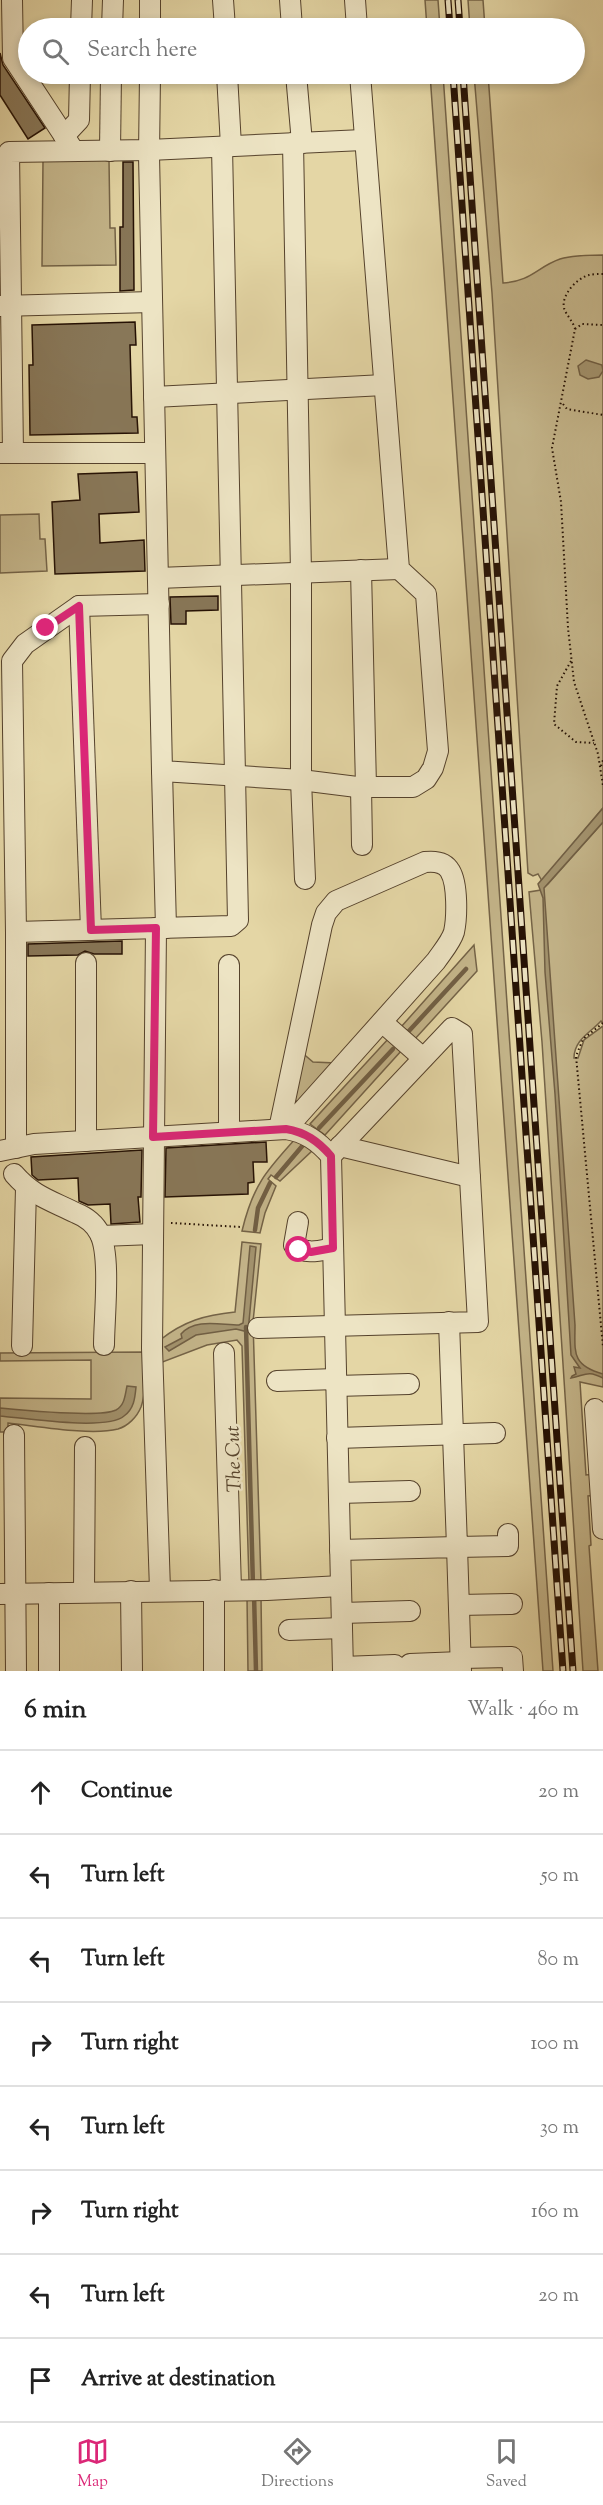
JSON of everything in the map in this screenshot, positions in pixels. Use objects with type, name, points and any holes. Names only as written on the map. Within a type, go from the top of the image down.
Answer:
[{"type":"lane","points":[[12,0],[13,58],[18,66]]},
{"type":"lane","points":[[81,18],[82,0]]},
{"type":"lane","points":[[112,18],[113,0]]},
{"type":"lane","points":[[150,0],[150,18]]},
{"type":"lane","points":[[224,0],[225,18]]},
{"type":"lane","points":[[290,0],[291,18]]},
{"type":"lane","points":[[355,0],[356,18]]},
{"type":"lane","points":[[30,84],[69,143]]},
{"type":"lane","points":[[69,143],[80,120],[80,84]]},
{"type":"lane","points":[[110,151],[111,84]]},
{"type":"lane","points":[[150,84],[149,150],[162,771],[161,928],[153,1137],[152,1348],[160,1590]]},
{"type":"lane","points":[[16,932],[231,926],[238,920],[228,393],[227,84]]},
{"type":"lane","points":[[296,84],[302,573],[301,780],[304,879]]},
{"type":"lane","points":[[162,771],[301,780],[363,787],[413,787],[426,779],[433,768],[438,751],[426,594],[399,569],[363,140],[360,84]]},
{"type":"lane","points":[[155,453],[6,453],[9,152],[69,143],[110,151],[363,140]]},
{"type":"lane","points":[[6,306],[152,302]]},
{"type":"lane","points":[[154,397],[384,385]]},
{"type":"lane","points":[[158,578],[399,569]]},
{"type":"lane","points":[[361,570],[362,845]]},
{"type":"lane","points":[[22,1346],[13,1180],[17,1147],[12,661],[25,644],[79,606],[159,604]]},
{"type":"lane","points":[[79,606],[91,930]]},
{"type":"lane","points":[[436,861],[451,872],[456,919],[453,935],[387,1027],[289,1130],[322,925],[330,906],[336,901],[425,862],[436,861]]},
{"type":"lane","points":[[86,963],[86,1140]]},
{"type":"lane","points":[[229,965],[229,1132]]},
{"type":"lane","points":[[387,1027],[423,1058]]},
{"type":"lane","points":[[258,1328],[335,1325],[478,1322],[462,1034],[452,1028],[331,1149],[335,1325],[337,1438],[343,1669],[403,1664],[461,1664],[512,1658],[513,1671]]},
{"type":"lane","points":[[17,1147],[86,1140],[289,1130],[331,1149],[470,1177]]},
{"type":"lane","points":[[13,1180],[41,1198],[85,1217],[102,1236],[105,1255],[104,1345]]},
{"type":"lane","points":[[298,1222],[294,1245],[299,1250],[311,1252],[333,1248]]},
{"type":"lane","points":[[102,1236],[153,1228]]},
{"type":"lane","points":[[450,1322],[461,1664]]},
{"type":"lane","points":[[214,1671],[230,1590],[224,1353]]},
{"type":"lane","points":[[277,1381],[409,1384]]},
{"type":"lane","points":[[595,1409],[600,1449],[603,1529]]},
{"type":"lane","points":[[337,1438],[495,1433]]},
{"type":"lane","points":[[14,1435],[8,1594],[16,1671]]},
{"type":"lane","points":[[84,1592],[85,1447]]},
{"type":"lane","points":[[339,1493],[410,1491]]},
{"type":"lane","points":[[340,1550],[508,1546],[508,1534]]},
{"type":"lane","points":[[8,1594],[267,1590],[341,1586]]},
{"type":"lane","points":[[131,1591],[132,1671]]},
{"type":"lane","points":[[49,1593],[49,1671]]},
{"type":"lane","points":[[459,1605],[512,1604]]},
{"type":"lane","points":[[289,1630],[410,1611]]},
{"type":"path","points":[[603,274],[582,278],[567,294],[564,306],[575,329],[552,448],[561,501],[568,628],[574,682],[594,743],[603,786]]},
{"type":"path","points":[[575,329],[582,324],[603,325]]},
{"type":"path","points":[[562,401],[563,406],[567,409],[603,415]]},
{"type":"path","points":[[572,660],[556,686],[554,724],[576,742],[594,743]]},
{"type":"path","points":[[600,769],[603,760]]},
{"type":"path","points":[[603,1023],[583,1039],[576,1056],[603,1347]]},
{"type":"path","points":[[153,1228],[241,1227]]},
{"type":"shaded area","points":[[425,0],[438,0],[439,18],[426,18]]},
{"type":"shaded area","points":[[468,0],[483,0],[484,18],[469,18]]},
{"type":"shaded area","points":[[431,84],[444,84],[553,1671],[543,1671]]},
{"type":"shaded area","points":[[475,84],[489,84],[503,283],[521,280],[560,259],[603,255],[603,808],[542,881],[538,874],[533,876],[528,873],[492,293]]},
{"type":"shaded area","points":[[109,160],[110,228],[115,228],[116,265],[42,266],[43,161]]},
{"type":"shaded area","points":[[586,360],[602,365],[603,371],[599,377],[588,379],[580,375],[578,366]]},
{"type":"shaded area","points":[[39,514],[40,539],[45,539],[47,571],[0,573],[0,515]]},
{"type":"shaded area","points":[[603,808],[603,822],[544,888],[575,1350],[580,1362],[603,1374],[603,1378],[590,1374],[571,1378],[576,1374],[574,1367],[580,1368],[571,1355],[545,972],[543,898],[538,884]]},
{"type":"shaded area","points":[[603,822],[603,1024],[601,1021],[583,1037],[577,1046],[574,1058],[578,1058],[584,1040],[603,1026],[603,1387],[580,1382],[586,1475],[595,1474],[597,1495],[588,1496],[591,1545],[589,1546],[598,1671],[583,1671],[542,1042],[529,892],[541,890],[548,884]]},
{"type":"shaded area","points":[[474,945],[477,971],[414,1040],[401,1027]]},
{"type":"shaded area","points":[[389,1038],[402,1050],[325,1135],[310,1124]]},
{"type":"shaded area","points":[[300,1051],[313,1062],[335,1063],[299,1101],[293,1101]]},
{"type":"shaded area","points":[[297,1137],[314,1149],[280,1181],[271,1175],[268,1179],[276,1186],[260,1233],[242,1231],[256,1190]]},
{"type":"shaded area","points":[[242,1242],[261,1244],[253,1322],[261,1582],[249,1582],[242,1346],[237,1340],[207,1345],[160,1363],[160,1340],[169,1333],[195,1320],[235,1312]]},
{"type":"shaded area","points":[[250,1246],[256,1247],[248,1332],[236,1329],[196,1335],[169,1351],[165,1347],[182,1338],[181,1334],[193,1326],[243,1323]]},
{"type":"shaded area","points":[[143,1352],[145,1380],[143,1400],[137,1414],[125,1426],[107,1431],[94,1431],[8,1423],[8,1432],[0,1432],[0,1398],[91,1399],[91,1360],[0,1361],[0,1353]]},
{"type":"shaded area","points":[[127,1386],[136,1387],[133,1403],[124,1416],[115,1420],[84,1423],[0,1416],[0,1408],[60,1413],[94,1413],[116,1410],[124,1400]]},
{"type":"shaded area","points":[[261,1596],[262,1671],[248,1671],[247,1597]]},
{"type":"building","points":[[0,53],[3,65],[45,128],[28,139],[0,95]]},
{"type":"building","points":[[123,162],[133,162],[134,290],[120,291],[120,227],[123,227]]},
{"type":"building","points":[[135,322],[136,345],[130,345],[132,417],[137,417],[138,433],[30,435],[29,365],[33,365],[32,325]]},
{"type":"building","points":[[137,472],[139,512],[99,514],[100,543],[144,540],[145,571],[55,574],[52,502],[80,500],[78,474]]},
{"type":"building","points":[[218,596],[218,610],[186,611],[186,624],[171,624],[170,597]]},
{"type":"building","points":[[122,941],[122,954],[94,954],[85,951],[78,955],[28,956],[28,944]]},
{"type":"building","points":[[266,1142],[267,1162],[253,1162],[254,1182],[248,1183],[248,1194],[165,1197],[166,1148]]},
{"type":"building","points":[[142,1150],[141,1197],[138,1197],[140,1222],[111,1224],[110,1204],[88,1205],[79,1201],[78,1178],[38,1180],[32,1175],[31,1157]]},
{"type":"waterway","name":"The Cut","points":[[408,1032],[466,969]]},
{"type":"waterway","name":"The Cut","points":[[319,1128],[393,1049]]},
{"type":"waterway","name":"The Cut","points":[[276,1177],[304,1144]]},
{"type":"waterway","name":"The Cut","points":[[255,1230],[258,1208],[270,1183]]},
{"type":"waterway","name":"The Cut","points":[[246,1327],[253,1586]]},
{"type":"waterway","name":"The Cut","points":[[254,1594],[256,1671]]},
{"type":"railway","points":[[448,0],[449,18]]},
{"type":"railway","points":[[458,0],[459,18]]},
{"type":"railway","points":[[454,84],[563,1671]]},
{"type":"railway","points":[[464,84],[573,1671]]},
{"type":"route","points":[[46,628],[79,606],[91,930],[156,928],[153,1137],[286,1129],[301,1131],[321,1145],[331,1156],[333,1248],[311,1252],[299,1250]]}]
